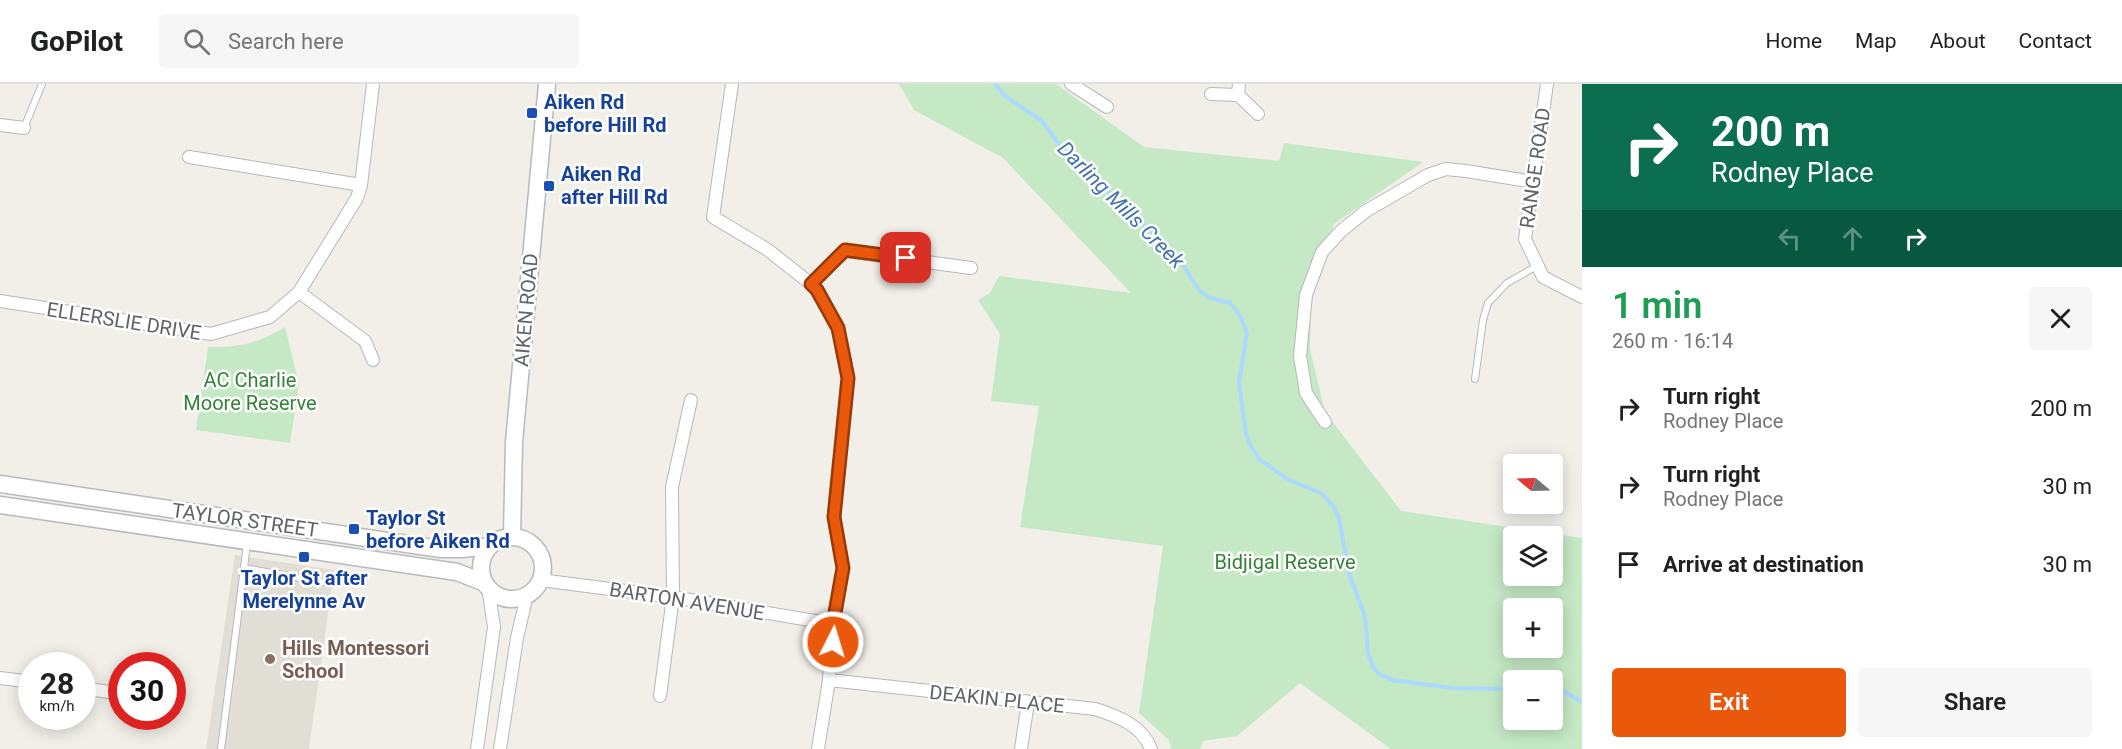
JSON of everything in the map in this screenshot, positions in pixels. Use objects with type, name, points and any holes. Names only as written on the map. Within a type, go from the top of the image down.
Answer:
[{"type":"street","name":"ELLERSLIE DRIVE","points":[[0,301],[212,334],[270,317],[299,292],[357,198],[361,185],[373,84]]},
{"type":"street","name":"AIKEN ROAD","points":[[512,537],[514,442],[547,84]]},
{"type":"street","points":[[732,84],[713,217],[768,250],[817,290],[838,328],[848,378],[834,517],[843,568],[833,624],[829,680],[818,749]]},
{"type":"street","points":[[1071,84],[1107,107]]},
{"type":"street","name":"RANGE ROAD","points":[[1547,84],[1525,239],[1543,277],[1582,297]]},
{"type":"street","points":[[1210,94],[1238,89],[1258,114]]},
{"type":"street","points":[[0,125],[24,128]]},
{"type":"street","points":[[189,157],[361,185]]},
{"type":"street","points":[[1324,422],[1306,393],[1300,356],[1306,295],[1322,252],[1341,231],[1366,212],[1428,175],[1446,169],[1534,182]]},
{"type":"street","points":[[811,284],[845,250],[971,268]]},
{"type":"street","points":[[299,292],[365,341],[373,360]]},
{"type":"street","points":[[660,696],[673,597],[672,488],[691,400]]},
{"type":"street","name":"TAYLOR STREET","points":[[0,484],[441,549],[490,546]]},
{"type":"street","name":"TAYLOR STREET","points":[[0,505],[457,572],[486,585]]},
{"type":"street","points":[[477,749],[494,627],[482,574],[481,564],[484,554],[490,546],[504,538],[512,537],[522,538],[538,551],[543,570],[535,589],[527,595],[506,598],[496,594],[486,585]]},
{"type":"street","name":"BARTON AVENUE","points":[[540,580],[673,597],[833,624]]},
{"type":"street","points":[[500,749],[517,638],[527,595]]},
{"type":"street","points":[[0,678],[18,680]]},
{"type":"street","name":"DEAKIN PLACE","points":[[829,680],[1095,709],[1116,715],[1136,728],[1151,749]]},
{"type":"street","points":[[1021,749],[1028,702]]},
{"type":"lane","points":[[24,128],[42,84]]},
{"type":"lane","points":[[1475,379],[1488,303],[1507,283],[1538,266]]},
{"type":"lane","points":[[221,749],[248,540]]},
{"type":"lane","points":[[244,568],[324,582]]},
{"type":"shaded area","name":"Hills Montessori School","points":[[235,555],[334,570],[309,749],[206,749]]},
{"type":"green space","name":"Bidjigal Reserve","points":[[899,84],[1056,84],[1144,147],[1279,161],[1284,143],[1423,162],[1334,224],[1311,288],[1310,349],[1325,412],[1401,511],[1503,526],[1503,586],[1563,586],[1563,535],[1582,538],[1582,749],[1391,749],[1300,683],[1237,736],[1203,741],[1200,749],[1171,749],[1169,740],[1139,713],[1163,546],[1020,527],[1039,406],[991,401],[1000,334],[978,300],[990,293],[999,276],[1131,293],[1003,158],[914,110]]},
{"type":"green space","name":"AC Charlie Moore Reserve","points":[[285,327],[299,384],[290,443],[196,430],[208,347],[229,347],[248,343]]},
{"type":"waterway","name":"Darling Mills Creek","points":[[995,84],[1005,96],[1042,121],[1061,147],[1158,238],[1181,262],[1199,290],[1208,297],[1230,303],[1239,314],[1247,333],[1239,382],[1249,443],[1259,459],[1289,480],[1321,493],[1333,506],[1339,518],[1349,573],[1365,617],[1368,653],[1373,667],[1380,675],[1393,680],[1452,688],[1503,689]]},
{"type":"waterway","name":"Darling Mills Creek","points":[[1563,692],[1582,702]]},
{"type":"place","name":"Aiken Rd before Hill Rd","points":[[532,113]]},
{"type":"place","name":"Aiken Rd after Hill Rd","points":[[549,186]]},
{"type":"place","name":"Taylor St before Aiken Rd","points":[[354,529]]},
{"type":"place","name":"Taylor St after Merelynne Av","points":[[304,557]]},
{"type":"place","name":"Hills Montessori School","points":[[270,659]]},
{"type":"route","points":[[833,642],[833,624],[843,568],[834,517],[848,378],[838,328],[817,290],[811,284],[845,250],[906,258]]}]
